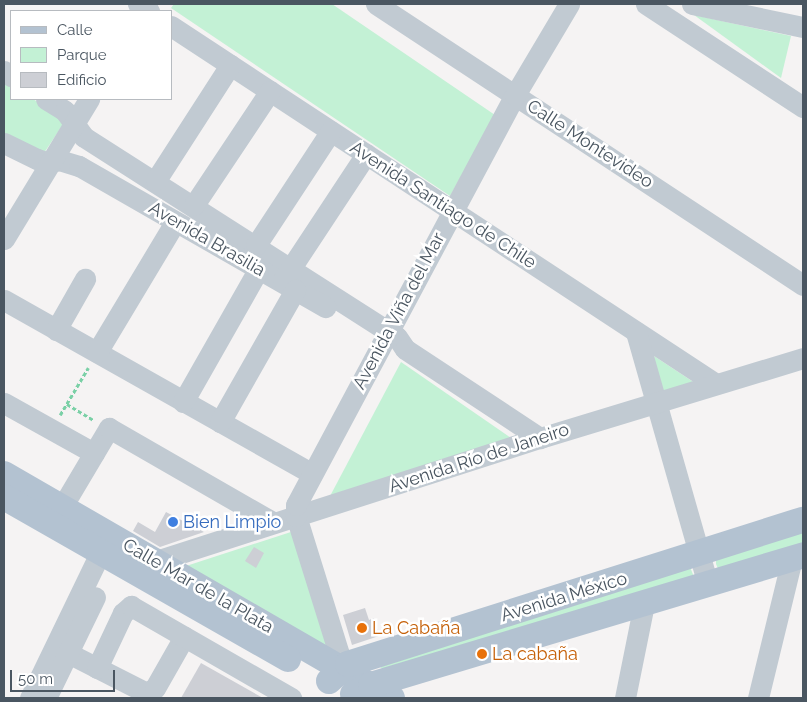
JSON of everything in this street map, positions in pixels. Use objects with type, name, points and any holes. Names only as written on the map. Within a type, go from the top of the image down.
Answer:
[{"type":"main road","name":"Calle Mar de la Plata","points":[[4,474],[62,507],[111,548],[156,561],[334,675]]},
{"type":"main road","points":[[4,497],[111,548],[369,694]]},
{"type":"main road","name":"Avenida México","points":[[334,675],[803,520]]},
{"type":"main road","name":"Avenida México","points":[[369,694],[644,604],[798,557]]},
{"type":"street","name":"Calle Montevideo","points":[[376,4],[803,285]]},
{"type":"street","name":"Avenida Viña del Mar","points":[[301,519],[457,214],[568,4]]},
{"type":"street","name":"Avenida Viña del Mar","points":[[520,98],[581,4]]},
{"type":"street","points":[[646,4],[803,107]]},
{"type":"street","points":[[692,4],[775,12],[803,27]]},
{"type":"street","name":"Avenida Santiago de Chile","points":[[172,27],[716,384]]},
{"type":"street","points":[[156,180],[230,65]]},
{"type":"street","points":[[194,205],[270,91]]},
{"type":"street","name":"Avenida Brasilia","points":[[47,100],[74,121],[84,137],[156,180],[256,245],[289,280]]},
{"type":"street","points":[[4,239],[88,100]]},
{"type":"street","points":[[256,245],[331,131]]},
{"type":"street","name":"Avenida Brasilia","points":[[4,143],[49,162],[59,160],[79,166],[258,270],[289,280],[392,342],[540,438]]},
{"type":"street","points":[[220,422],[289,280],[366,154]]},
{"type":"street","points":[[97,352],[175,222]]},
{"type":"street","points":[[183,402],[258,270]]},
{"type":"street","points":[[56,330],[85,279]]},
{"type":"street","points":[[4,300],[311,473]]},
{"type":"street","points":[[636,332],[708,584]]},
{"type":"street","name":"Avenida Viña del Mar","points":[[301,519],[296,505],[311,473],[392,342]]},
{"type":"street","name":"Avenida Río de Janeiro","points":[[156,561],[274,523],[301,519],[540,438],[803,358]]},
{"type":"street","points":[[4,403],[94,453]]},
{"type":"street","points":[[62,507],[108,428],[274,523]]},
{"type":"street","points":[[301,519],[339,654],[334,675]]},
{"type":"street","points":[[46,698],[68,653],[111,548]]},
{"type":"street","points":[[30,698],[111,548]]},
{"type":"street","points":[[758,698],[798,557]]},
{"type":"street","points":[[625,698],[644,604]]},
{"type":"street","points":[[97,668],[128,607],[291,698]]},
{"type":"street","points":[[68,653],[147,693],[155,688],[184,637]]},
{"type":"path","points":[[51,429],[97,352]]},
{"type":"path","points":[[66,404],[108,428]]},
{"type":"green space","points":[[174,4],[332,4],[495,115],[450,196],[171,8]]},
{"type":"green space","points":[[694,15],[791,36],[781,78]]},
{"type":"green space","points":[[4,80],[10,84],[10,100],[35,100],[66,120],[42,156],[4,135]]},
{"type":"green space","points":[[654,356],[701,387],[660,400]]},
{"type":"green space","points":[[401,362],[517,442],[329,498]]},
{"type":"green space","points":[[803,528],[803,548],[719,571],[716,558]]},
{"type":"green space","points":[[294,531],[329,650],[183,567]]},
{"type":"green space","points":[[690,567],[694,577],[387,672],[380,667]]},
{"type":"building","name":"Bien Limpio","points":[[166,512],[204,532],[160,547],[133,531],[138,522],[155,532]]},
{"type":"building","points":[[254,547],[264,553],[256,568],[245,561]]},
{"type":"building","name":"La Cabaña","points":[[365,608],[369,620],[374,618],[379,636],[352,645],[343,615]]},
{"type":"building","points":[[201,663],[263,698],[181,698]]},
{"type":"place","name":"Bien Limpio","points":[[173,522]]},
{"type":"place","name":"La Cabaña","points":[[362,628]]},
{"type":"place","name":"La cabaña","points":[[482,654]]}]
